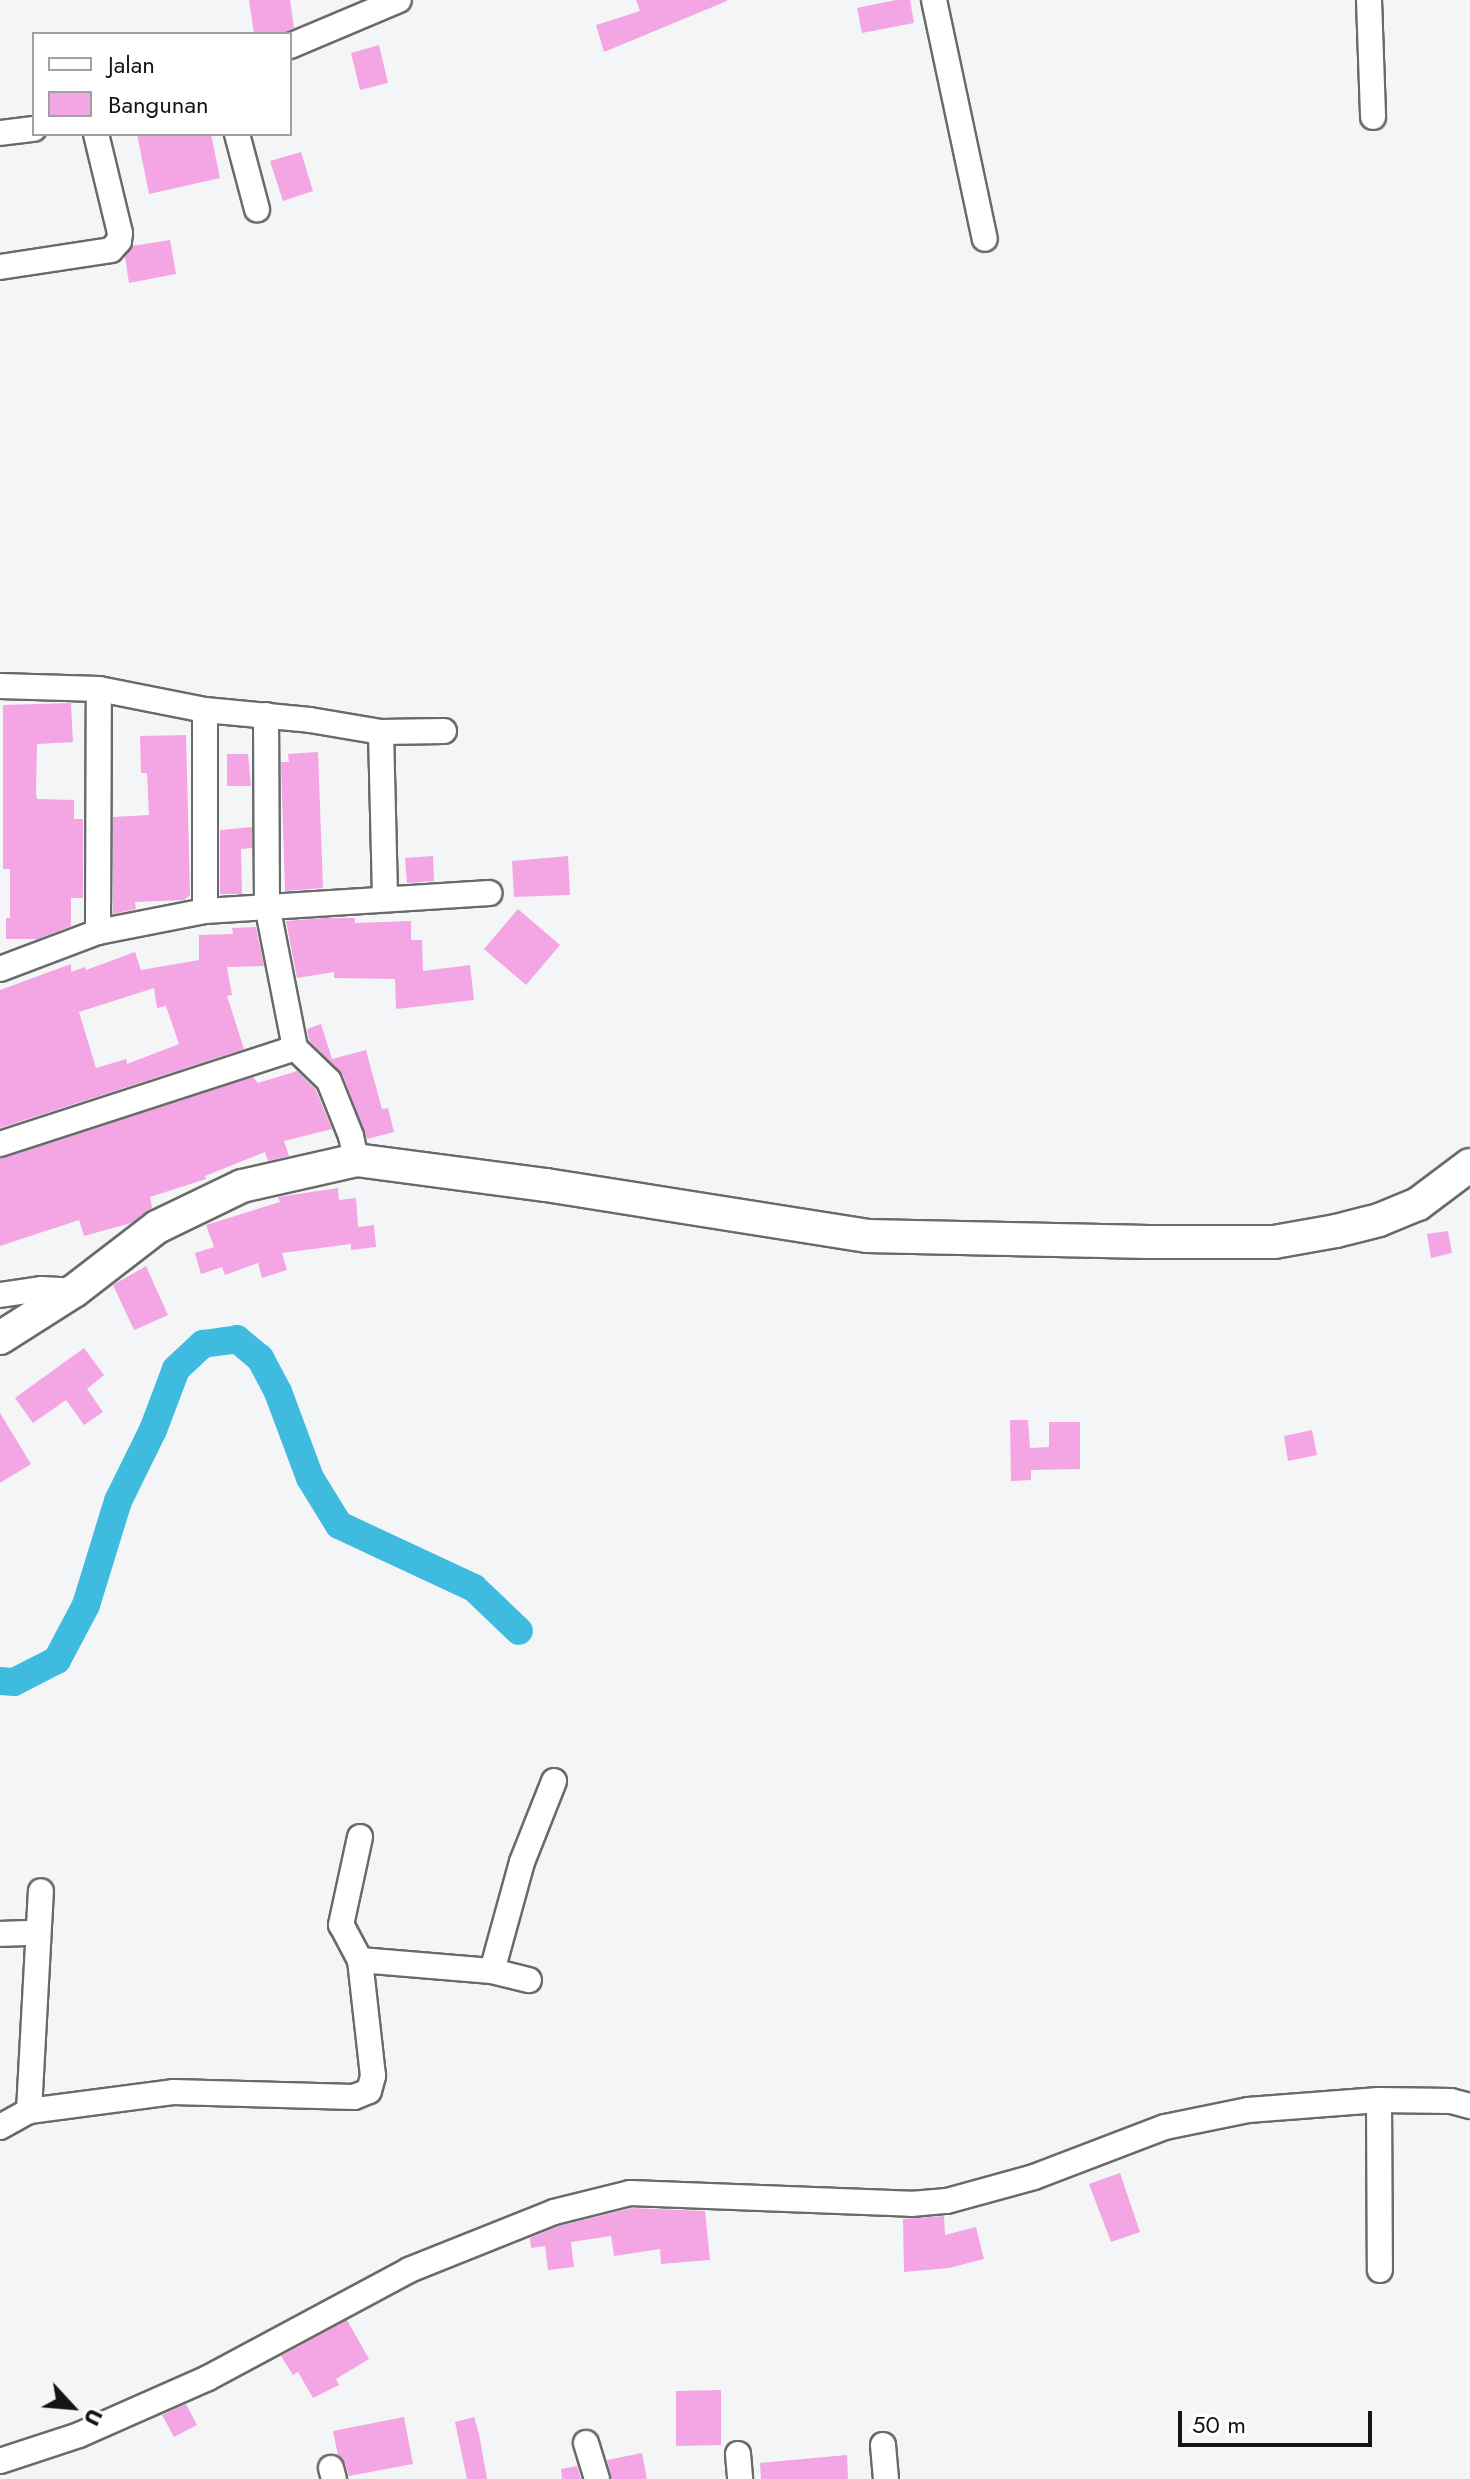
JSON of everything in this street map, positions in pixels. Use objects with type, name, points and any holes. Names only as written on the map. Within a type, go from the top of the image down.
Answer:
[{"type":"street","points":[[292,45],[399,0]]},
{"type":"street","points":[[934,0],[985,239]]},
{"type":"street","points":[[1369,0],[1373,117]]},
{"type":"street","points":[[0,133],[32,129]]},
{"type":"street","points":[[0,267],[111,250],[119,241],[120,233],[96,136]]},
{"type":"street","points":[[238,136],[257,209]]},
{"type":"street","points":[[0,686],[99,689],[205,710],[266,715],[381,732],[444,731]]},
{"type":"street","points":[[98,932],[99,689]]},
{"type":"street","points":[[205,710],[205,911]]},
{"type":"street","points":[[266,715],[267,905],[295,1048],[329,1081],[351,1136],[356,1160]]},
{"type":"street","points":[[381,732],[385,898]]},
{"type":"street","points":[[0,969],[98,932],[205,911],[489,893]]},
{"type":"street","points":[[0,1144],[295,1048]]},
{"type":"street","points":[[0,1338],[74,1291],[157,1227],[242,1186],[356,1160],[546,1185],[867,1236],[1149,1242],[1274,1242],[1336,1231],[1379,1220],[1418,1204],[1470,1165]]},
{"type":"street","points":[[0,1295],[41,1289],[74,1291]]},
{"type":"street","points":[[492,1971],[522,1862],[554,1781]]},
{"type":"street","points":[[0,2127],[29,2111],[173,2092],[354,2097],[369,2091],[373,2076],[360,1960],[341,1925],[360,1837]]},
{"type":"street","points":[[29,2111],[41,1891]]},
{"type":"street","points":[[0,1934],[37,1933]]},
{"type":"street","points":[[360,1960],[492,1971],[529,1980]]},
{"type":"street","points":[[1379,2100],[1380,2270]]},
{"type":"street","points":[[0,2461],[79,2435],[208,2378],[409,2270],[554,2212],[630,2193],[911,2204],[947,2201],[1034,2177],[1165,2127],[1248,2110],[1379,2100],[1451,2101],[1470,2106]]},
{"type":"street","points":[[586,2443],[597,2479]]},
{"type":"street","points":[[883,2445],[886,2479]]},
{"type":"street","points":[[738,2454],[740,2479]]},
{"type":"building","points":[[249,0],[290,0],[294,28],[286,32],[254,32]]},
{"type":"building","points":[[636,0],[727,1],[604,52],[596,25],[640,11]]},
{"type":"building","points":[[910,0],[914,23],[862,33],[857,8]]},
{"type":"building","points":[[379,45],[388,83],[360,90],[351,53]]},
{"type":"building","points":[[137,136],[211,136],[220,178],[149,194]]},
{"type":"building","points":[[301,152],[313,191],[283,201],[270,161]]},
{"type":"building","points":[[170,240],[176,274],[129,283],[125,257],[132,246]]},
{"type":"building","points":[[71,703],[73,742],[37,744],[36,794],[37,799],[74,800],[74,819],[83,819],[83,898],[71,898],[71,926],[38,939],[6,939],[6,918],[10,918],[10,869],[3,869],[3,705]]},
{"type":"building","points":[[186,735],[190,895],[184,900],[135,902],[136,909],[113,914],[113,817],[149,815],[147,773],[141,773],[140,736]]},
{"type":"building","points":[[318,752],[323,888],[285,891],[281,762],[289,762],[288,754]]},
{"type":"building","points":[[227,754],[248,754],[251,786],[227,786]]},
{"type":"building","points":[[252,827],[252,848],[241,849],[242,894],[220,894],[220,830]]},
{"type":"building","points":[[433,856],[434,881],[407,883],[405,858]]},
{"type":"building","points":[[568,856],[570,895],[514,897],[512,861]]},
{"type":"building","points":[[518,909],[560,945],[526,985],[484,949]]},
{"type":"building","points":[[355,918],[355,923],[411,921],[411,940],[422,940],[423,971],[470,965],[474,1000],[396,1009],[395,979],[334,978],[334,972],[297,978],[286,921]]},
{"type":"building","points":[[256,927],[264,966],[227,967],[232,995],[227,996],[244,1049],[0,1128],[0,990],[71,964],[71,972],[85,967],[86,970],[135,952],[141,970],[199,960],[199,935],[233,934],[232,928]],"holes":[[[154,988],[157,1008],[166,1006],[179,1044],[127,1064],[126,1059],[96,1068],[79,1012]]]},
{"type":"building","points":[[321,1024],[332,1059],[366,1050],[382,1109],[388,1108],[394,1132],[367,1139],[343,1075],[309,1040],[307,1029]]},
{"type":"building","points":[[297,1071],[316,1090],[332,1129],[284,1141],[289,1156],[268,1161],[265,1152],[205,1176],[206,1179],[150,1197],[152,1208],[131,1223],[84,1236],[79,1220],[0,1246],[0,1159],[253,1077],[258,1083]]},
{"type":"building","points":[[338,1188],[339,1200],[356,1198],[358,1227],[374,1225],[376,1247],[351,1250],[351,1244],[282,1253],[287,1270],[262,1278],[258,1263],[225,1275],[222,1267],[201,1274],[195,1253],[214,1247],[206,1225],[280,1202],[278,1197]]},
{"type":"building","points":[[1448,1231],[1452,1253],[1431,1258],[1427,1234]]},
{"type":"building","points":[[146,1266],[168,1315],[134,1330],[113,1285]]},
{"type":"building","points":[[84,1348],[104,1375],[87,1389],[103,1412],[84,1425],[66,1400],[33,1423],[15,1398]]},
{"type":"building","points":[[0,1413],[31,1464],[0,1483]]},
{"type":"building","points":[[1010,1420],[1028,1420],[1030,1448],[1049,1447],[1049,1422],[1080,1422],[1080,1469],[1031,1470],[1031,1480],[1011,1481]]},
{"type":"building","points":[[1312,1430],[1317,1455],[1288,1461],[1284,1436]]},
{"type":"building","points":[[1120,2173],[1140,2232],[1111,2242],[1089,2184]]},
{"type":"building","points":[[632,2208],[705,2211],[710,2260],[661,2264],[660,2249],[614,2256],[611,2236],[571,2242],[574,2267],[548,2270],[545,2246],[531,2248],[530,2238],[559,2226]]},
{"type":"building","points":[[944,2216],[945,2235],[976,2227],[984,2259],[949,2268],[904,2272],[903,2219]]},
{"type":"building","points":[[347,2320],[369,2359],[336,2379],[339,2385],[313,2398],[298,2372],[293,2375],[281,2356]]},
{"type":"building","points":[[721,2390],[721,2445],[676,2446],[676,2391]]},
{"type":"building","points":[[186,2404],[197,2425],[174,2437],[162,2415]]},
{"type":"building","points":[[404,2417],[413,2464],[349,2476],[345,2463],[338,2455],[333,2431]]},
{"type":"building","points":[[474,2417],[487,2479],[467,2479],[455,2422]]},
{"type":"building","points":[[642,2453],[647,2479],[612,2479],[607,2460]]},
{"type":"building","points":[[847,2455],[848,2479],[761,2479],[760,2463]]},
{"type":"building","points":[[577,2466],[581,2479],[562,2479],[561,2469]]},
{"type":"waterway","points":[[0,1681],[14,1682],[57,1660],[86,1605],[118,1501],[153,1430],[176,1369],[203,1344],[237,1339],[260,1358],[278,1392],[310,1478],[339,1525],[474,1588],[519,1631]]}]
